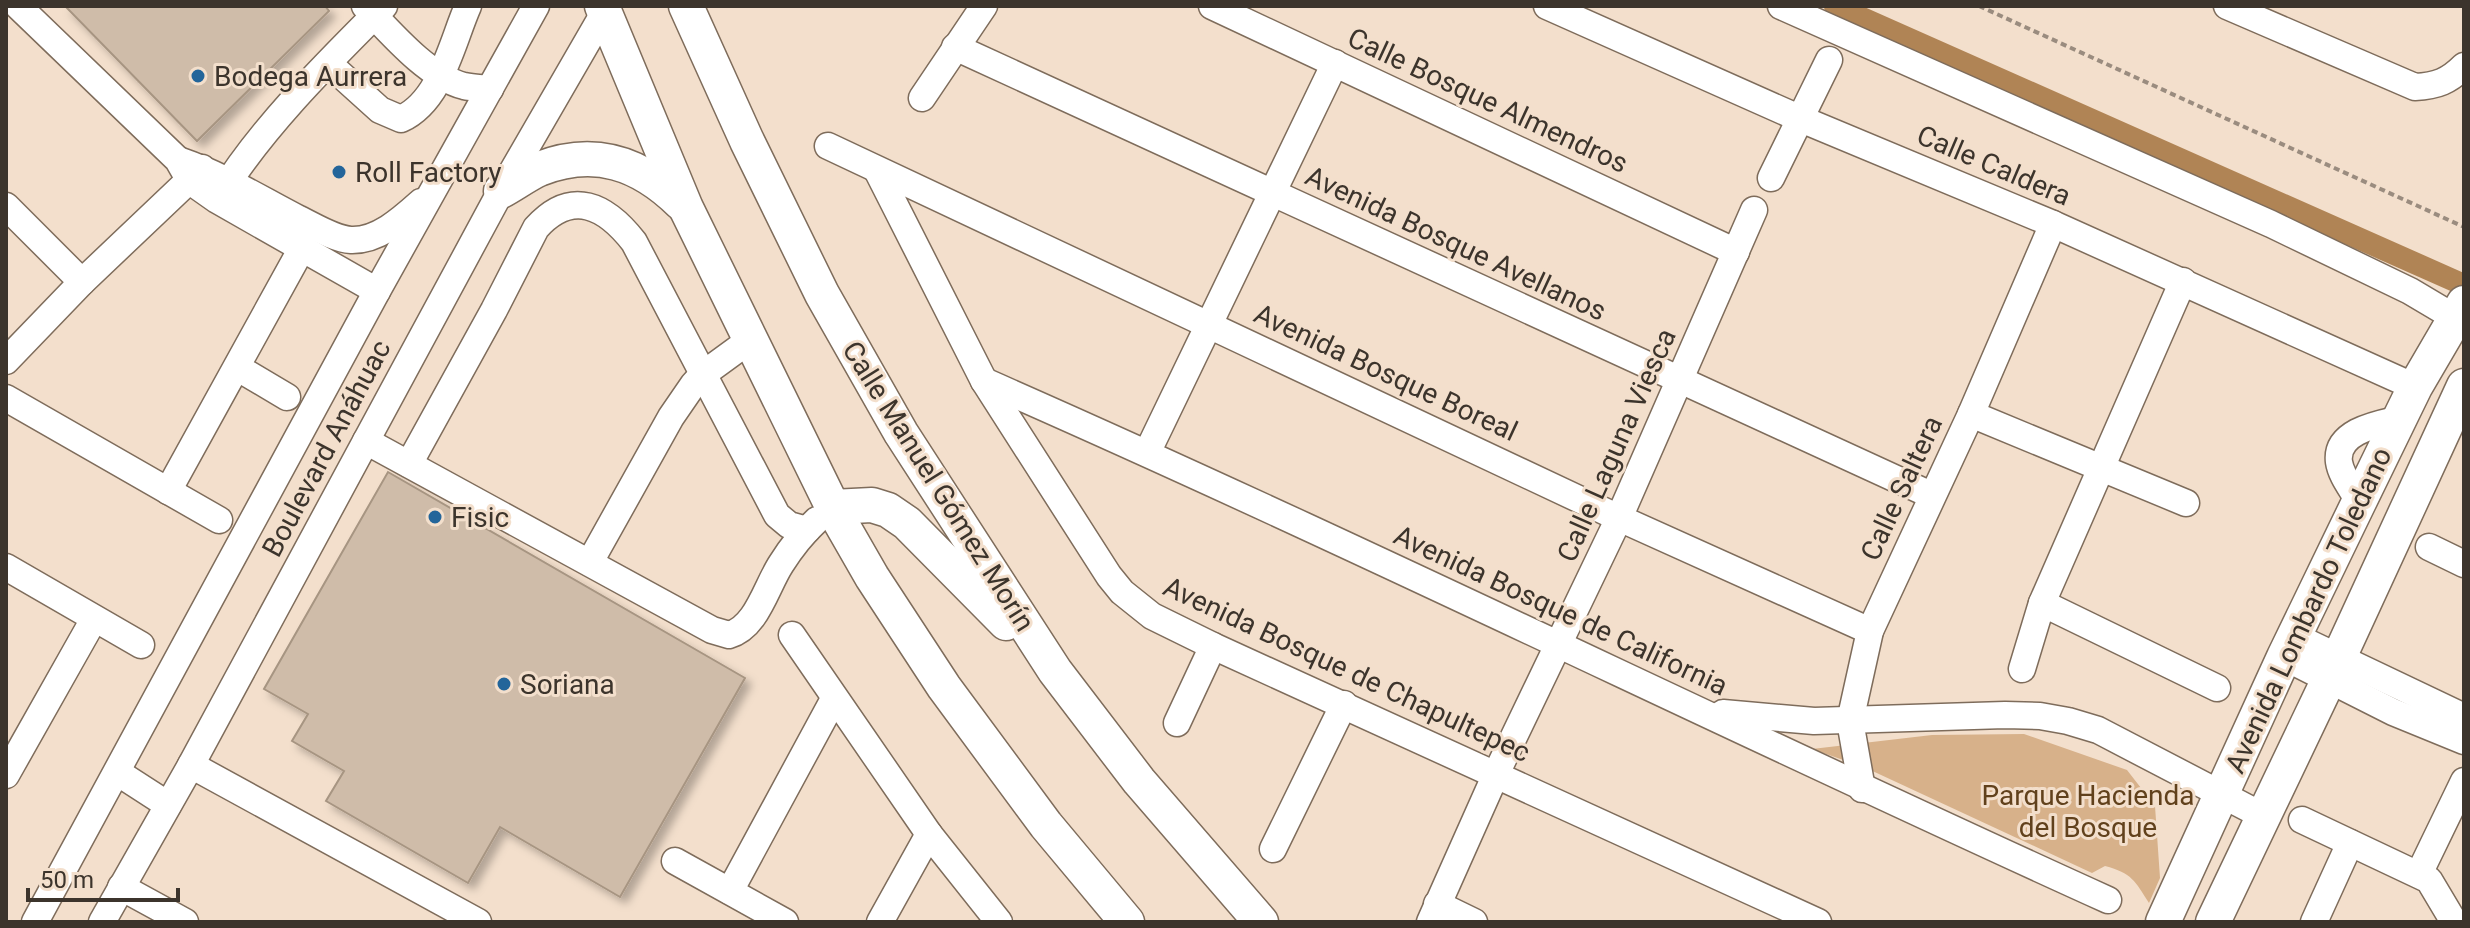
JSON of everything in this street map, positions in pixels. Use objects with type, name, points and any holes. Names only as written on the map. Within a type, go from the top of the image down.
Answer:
[{"type":"main road","name":"Calle Manuel Gómez Morín","points":[[686,6],[747,141],[822,294],[901,433],[1055,671],[1139,781],[1261,922]]},
{"type":"main road","points":[[604,8],[686,208],[832,507],[872,577],[944,687],[1046,825],[1127,922]]},
{"type":"main road","points":[[501,191],[539,169],[596,159],[623,163],[647,174],[686,208]]},
{"type":"main road","name":"Avenida Lombardo Toledano","points":[[2163,922],[2289,646],[2415,387],[2462,312]]},
{"type":"main road","name":"Avenida Lombardo Toledano","points":[[2213,922],[2464,386]]},
{"type":"main road","points":[[832,507],[872,505],[888,510],[907,523],[1055,671]]},
{"type":"street","points":[[18,6],[190,170],[302,248],[377,291]]},
{"type":"street","points":[[329,64],[380,110],[394,118],[407,116],[442,76],[464,16],[441,6]]},
{"type":"street","name":"Boulevard Anáhuac","points":[[35,922],[377,291],[536,6]]},
{"type":"street","points":[[922,98],[984,6]]},
{"type":"street","name":"Calle Bosque Almendros","points":[[1212,6],[1736,252]]},
{"type":"street","name":"Calle Caldera","points":[[1547,6],[1801,119],[2183,281],[2415,387]]},
{"type":"street","points":[[1781,6],[2462,312]]},
{"type":"street","points":[[2227,6],[2415,87],[2436,86],[2464,66]]},
{"type":"street","name":"Boulevard Anáhuac","points":[[102,922],[191,765],[501,191],[604,8]]},
{"type":"street","points":[[222,191],[266,133],[374,9],[402,43],[442,76],[464,86],[490,89]]},
{"type":"street","name":"Avenida Bosque Avellanos","points":[[955,47],[1931,495]]},
{"type":"street","points":[[1771,178],[1829,60]]},
{"type":"street","points":[[1147,453],[1335,63]]},
{"type":"street","name":"Avenida Bosque Boreal","points":[[828,146],[1619,518],[1870,631]]},
{"type":"street","points":[[6,361],[190,170]]},
{"type":"street","name":"Avenida Bosque de Chapultepec","points":[[877,170],[984,381],[1122,592],[1152,616],[1818,922]]},
{"type":"street","points":[[222,191],[350,240],[362,239],[389,228],[434,189]]},
{"type":"street","points":[[6,206],[82,282]]},
{"type":"street","points":[[409,464],[494,310],[529,239],[545,218],[568,207],[593,208],[606,212],[634,242],[777,515],[789,525],[807,530]]},
{"type":"street","name":"Calle Laguna Viesca","points":[[1433,913],[1619,518],[1754,210]]},
{"type":"street","name":"Calle Saltera","points":[[1862,789],[1850,721],[1870,631],[1971,414],[2053,224]]},
{"type":"street","points":[[168,491],[302,248]]},
{"type":"street","points":[[2022,669],[2042,603],[2183,281]]},
{"type":"street","points":[[590,562],[671,417],[702,375],[750,340]]},
{"type":"street","points":[[238,368],[287,397]]},
{"type":"street","name":"Avenida Bosque de California","points":[[984,381],[1561,644],[1862,789],[2108,900]]},
{"type":"street","points":[[6,398],[219,520]]},
{"type":"street","points":[[1971,414],[2186,503]]},
{"type":"street","points":[[366,441],[712,630],[729,635],[744,627],[780,565],[807,530],[832,507]]},
{"type":"street","points":[[2429,547],[2464,564]]},
{"type":"street","points":[[6,567],[141,645]]},
{"type":"street","points":[[2042,603],[2217,688]]},
{"type":"street","points":[[6,775],[14,742],[94,619]]},
{"type":"street","points":[[792,635],[929,834],[999,922]]},
{"type":"street","points":[[1177,723],[1213,646]]},
{"type":"street","points":[[2289,646],[2398,700],[2464,741]]},
{"type":"street","points":[[730,891],[834,699]]},
{"type":"street","points":[[2398,700],[2464,717]]},
{"type":"street","points":[[1273,849],[1344,704]]},
{"type":"street","points":[[1699,710],[1782,720],[1850,721],[2005,715],[2068,721],[2098,730],[2263,816]]},
{"type":"street","points":[[191,765],[478,922]]},
{"type":"street","points":[[117,772],[168,805]]},
{"type":"street","points":[[2419,874],[2464,781]]},
{"type":"street","points":[[2302,820],[2429,880],[2454,922]]},
{"type":"street","points":[[880,922],[929,834]]},
{"type":"street","points":[[2314,922],[2350,843]]},
{"type":"street","points":[[675,861],[785,922]]},
{"type":"street","points":[[121,887],[185,922]]},
{"type":"street","points":[[1433,913],[1474,922]]},
{"type":"path","points":[[1979,6],[2464,227]]},
{"type":"green space","name":"Parque Hacienda del Bosque","points":[[2024,734],[2127,770],[2155,806],[2160,878],[2149,903],[2136,883],[2121,872],[2105,866],[2092,873],[1866,768],[1812,749],[1932,735]]},
{"type":"building","name":"Bodega Aurrera","points":[[65,6],[325,6],[329,11],[197,141]]},
{"type":"building","name":"Soriana","points":[[388,472],[745,678],[620,897],[500,827],[468,883],[326,801],[344,771],[292,741],[308,714],[264,689]]},
{"type":"waterway","points":[[1835,6],[2464,285]]},
{"type":"place","name":"Bodega Aurrera","points":[[198,76]]},
{"type":"place","name":"Roll Factory","points":[[339,172]]},
{"type":"place","name":"Fisic","points":[[435,517]]},
{"type":"place","name":"Soriana","points":[[504,684]]}]
